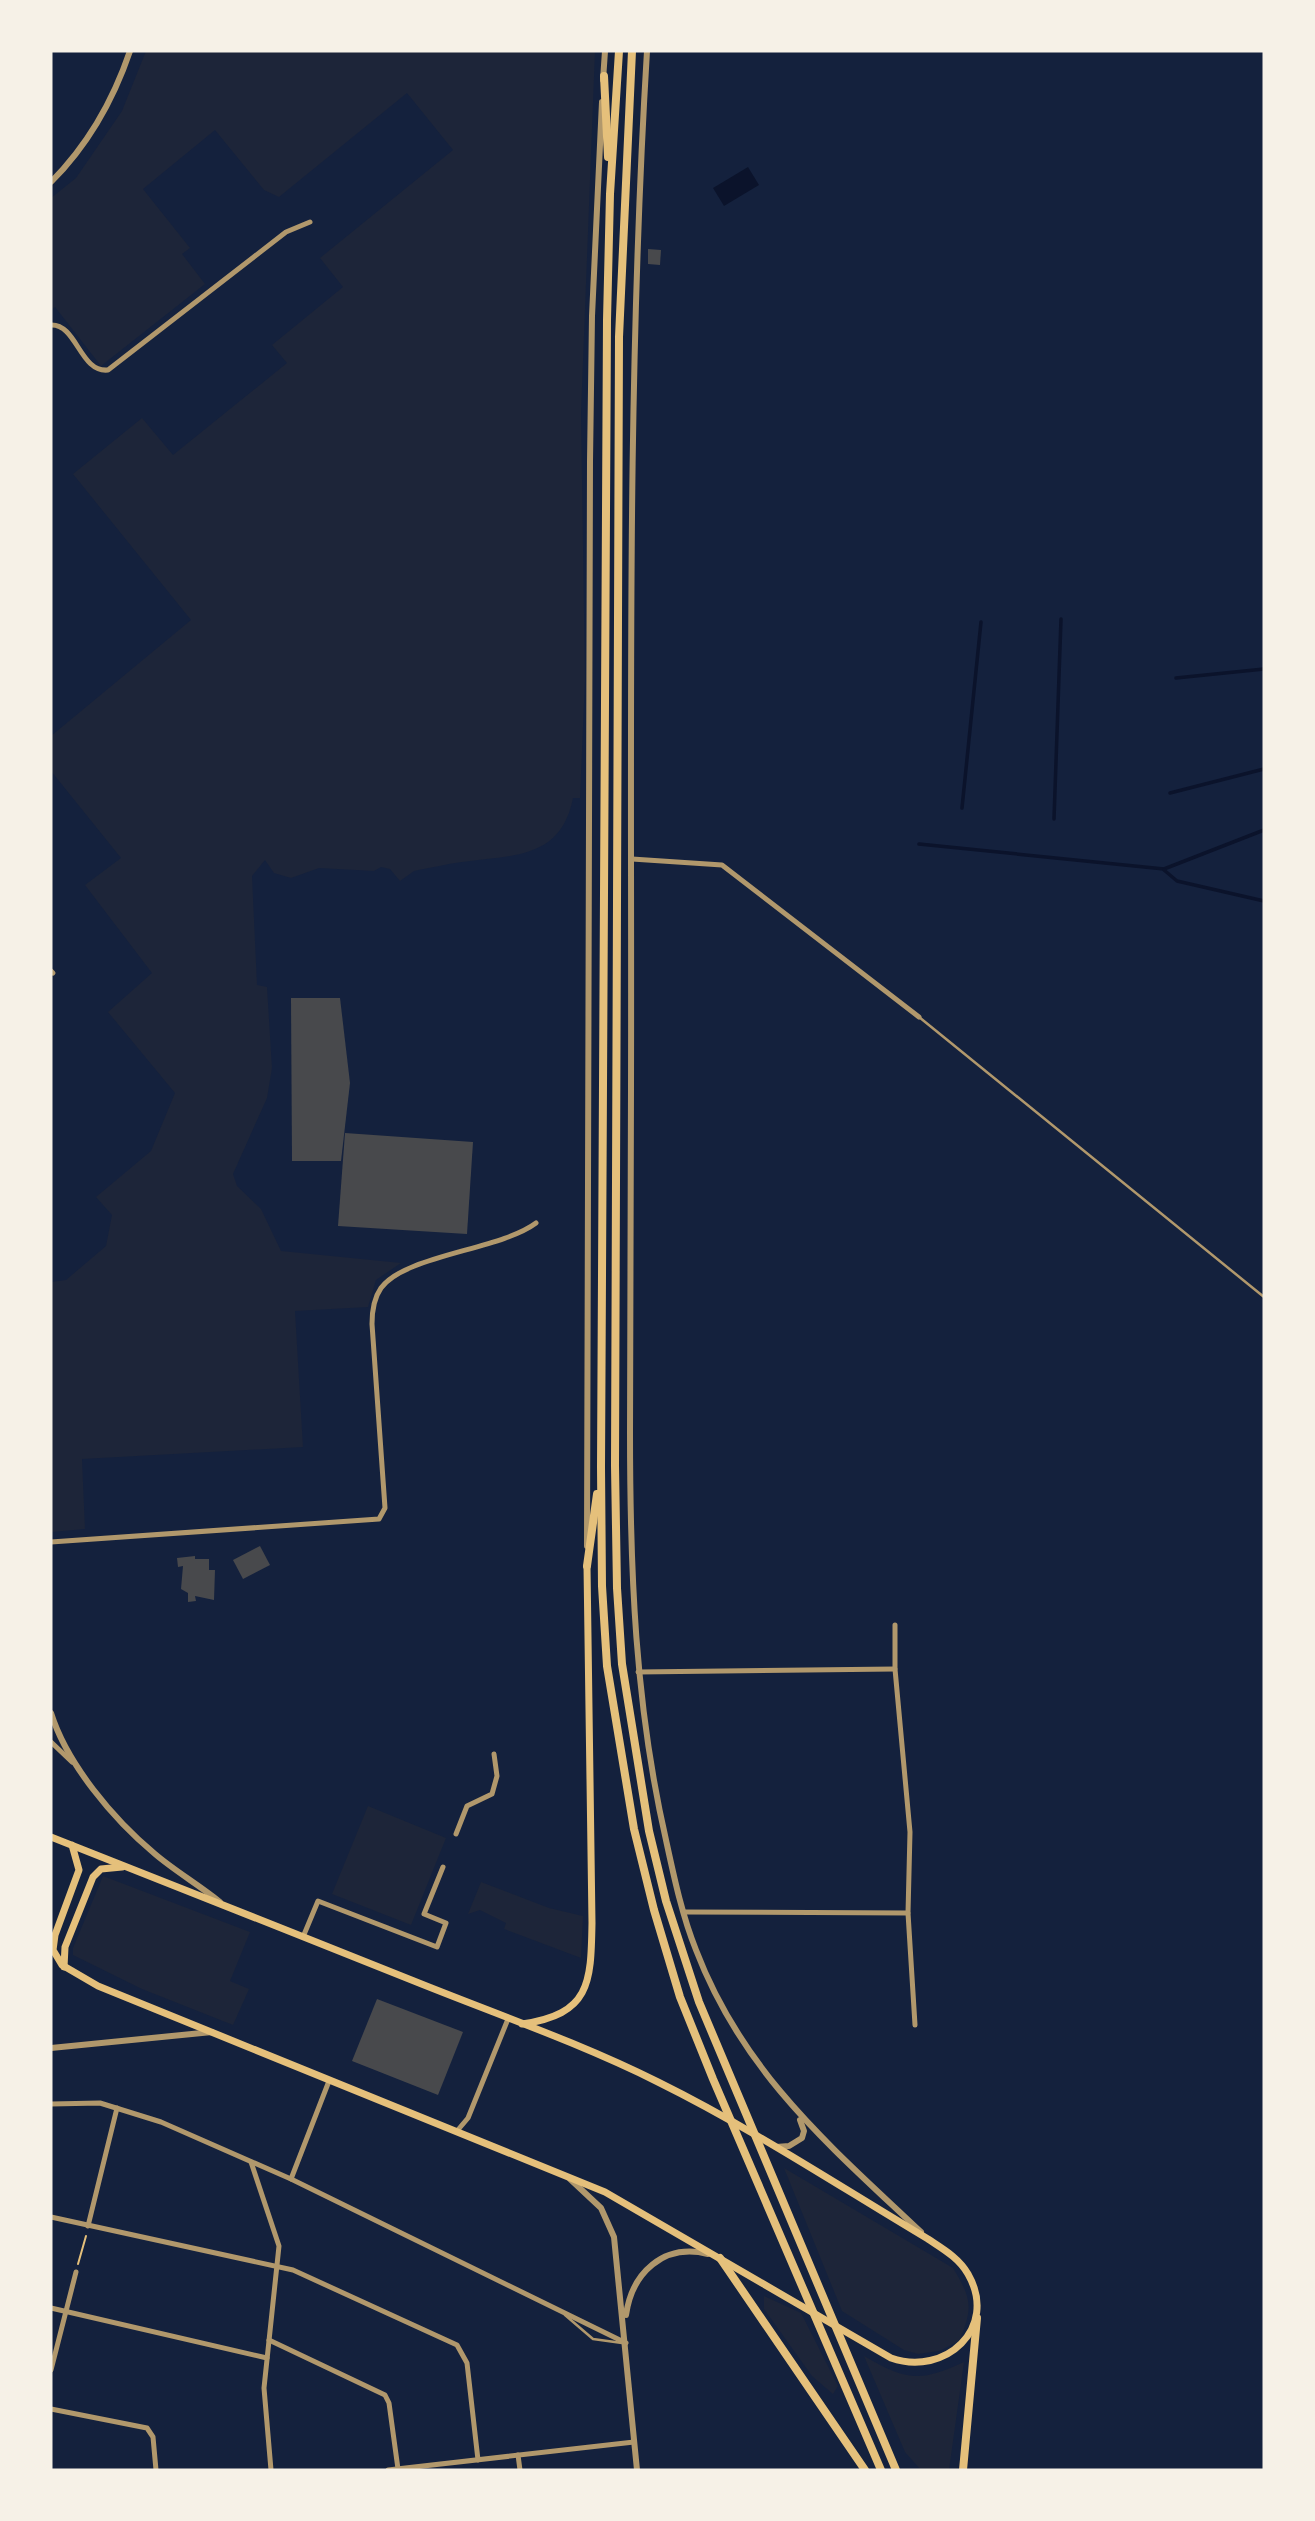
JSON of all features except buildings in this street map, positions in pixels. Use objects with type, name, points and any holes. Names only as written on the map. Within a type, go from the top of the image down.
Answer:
[{"type":"highway","points":[[619,51],[610,194],[601,1466],[602,1586],[607,1666],[634,1829],[680,1997],[881,2470]]},
{"type":"highway","points":[[632,51],[619,337],[615,1466],[617,1588],[622,1664],[646,1819],[679,1947],[735,2092],[896,2470]]},
{"type":"highway","points":[[604,76],[610,194]]},
{"type":"highway","points":[[587,1566],[601,1466]]},
{"type":"highway","points":[[720,2258],[865,2470]]},
{"type":"highway","points":[[963,2470],[976,2318]]},
{"type":"main road","points":[[521,2024],[541,2021],[570,2008],[589,1981],[592,1923],[587,1566]]},
{"type":"main road","points":[[51,1837],[72,1845],[130,1868],[226,1908],[521,2024],[659,2082],[928,2239],[962,2265],[971,2280],[977,2303],[976,2318],[964,2341],[949,2354],[928,2362],[907,2363],[881,2353],[611,2195],[98,1986],[64,1967],[57,1959],[53,1947],[79,1873],[79,1862],[72,1845]]},
{"type":"main road","points":[[64,1967],[65,1947],[93,1877],[110,1867],[130,1868]]},
{"type":"street","points":[[51,182],[73,159],[98,123],[116,90],[130,51]]},
{"type":"street","points":[[587,1566],[591,435],[595,221],[605,51]]},
{"type":"street","points":[[647,51],[634,317],[630,1539],[638,1672],[653,1782],[684,1912],[700,1961],[723,2010],[763,2072],[795,2112],[928,2239]]},
{"type":"street","points":[[51,325],[63,328],[94,367],[108,370],[286,232],[310,222]]},
{"type":"street","points":[[632,859],[722,865],[919,1017]]},
{"type":"street","points":[[51,1542],[379,1519],[385,1508],[372,1324],[375,1299],[382,1286],[402,1272],[514,1235],[536,1223]]},
{"type":"street","points":[[895,1625],[895,1669],[910,1832],[908,1913],[915,2025]]},
{"type":"street","points":[[638,1672],[895,1669]]},
{"type":"street","points":[[51,1713],[58,1736],[74,1764]]},
{"type":"street","points":[[51,1741],[155,1854],[226,1908]]},
{"type":"street","points":[[456,1835],[467,1806],[492,1794],[497,1776],[494,1754]]},
{"type":"street","points":[[303,1937],[318,1901],[437,1947],[446,1923],[425,1914],[443,1867]]},
{"type":"street","points":[[684,1912],[908,1913]]},
{"type":"street","points":[[457,2131],[468,2118],[508,2019]]},
{"type":"street","points":[[51,2050],[213,2032]]},
{"type":"street","points":[[291,2179],[329,2081]]},
{"type":"street","points":[[51,2104],[100,2103],[161,2122],[291,2179],[558,2307],[626,2343]]},
{"type":"street","points":[[88,2226],[117,2108]]},
{"type":"street","points":[[772,2147],[789,2146],[802,2138],[804,2129],[795,2112]]},
{"type":"street","points":[[251,2162],[258,2190],[278,2239],[278,2266],[264,2408],[271,2470]]},
{"type":"street","points":[[563,2174],[591,2196],[608,2220],[614,2238],[625,2324],[637,2470]]},
{"type":"street","points":[[51,2217],[299,2272],[458,2346],[467,2363],[478,2459]]},
{"type":"street","points":[[625,2324],[633,2286],[642,2272],[655,2261],[689,2252],[720,2258]]},
{"type":"street","points":[[51,2370],[76,2272]]},
{"type":"street","points":[[51,2308],[267,2358]]},
{"type":"street","points":[[269,2340],[386,2396],[398,2469]]},
{"type":"street","points":[[51,2409],[145,2427],[153,2437],[156,2470]]},
{"type":"street","points":[[388,2470],[437,2467],[478,2459],[634,2442]]},
{"type":"street","points":[[518,2455],[520,2470]]},
{"type":"lane","points":[[919,1017],[1264,1297]]},
{"type":"lane","points":[[558,2307],[593,2339],[626,2343]]},
{"type":"path","points":[[76,2272],[88,2226]]},
{"type":"shaded area","points":[[146,51],[595,51],[581,413],[585,679],[580,798],[573,798],[567,818],[546,844],[515,855],[414,871],[400,881],[390,869],[381,867],[374,871],[319,868],[291,878],[274,873],[265,860],[252,876],[257,985],[267,987],[272,1068],[267,1098],[233,1174],[237,1186],[261,1209],[281,1251],[401,1263],[376,1280],[368,1307],[295,1311],[303,1447],[82,1459],[85,1529],[52,1532],[51,1282],[66,1280],[106,1246],[112,1215],[96,1197],[151,1151],[175,1093],[108,1012],[152,973],[85,885],[121,858],[51,771],[51,736],[191,620],[73,474],[142,418],[173,455],[287,363],[272,345],[343,287],[320,258],[453,150],[407,93],[279,197],[264,190],[215,130],[143,189],[190,248],[182,254],[205,284],[101,366],[55,307],[51,310],[51,198],[76,178],[122,111]]},
{"type":"shaded area","points":[[748,167],[759,185],[724,206],[713,188]]},
{"type":"shaded area","points":[[368,1806],[446,1838],[411,1925],[332,1894]]},
{"type":"shaded area","points":[[103,1876],[250,1932],[230,1981],[249,1989],[233,2025],[142,1989],[73,1955],[73,1948]]},
{"type":"shaded area","points":[[481,1882],[549,1908],[583,1916],[581,1958],[504,1929],[506,1923],[480,1910],[468,1914]]},
{"type":"shaded area","points":[[784,2168],[953,2268],[964,2287],[968,2303],[967,2319],[959,2341],[939,2351],[918,2354],[904,2350],[842,2311]]},
{"type":"shaded area","points":[[764,2296],[801,2313],[838,2386],[833,2394],[812,2376],[764,2309]]},
{"type":"shaded area","points":[[864,2356],[891,2370],[913,2376],[935,2373],[964,2362],[949,2470],[921,2470],[905,2452]]},
{"type":"waterway","points":[[1054,819],[1061,619]]},
{"type":"waterway","points":[[962,808],[981,622]]},
{"type":"waterway","points":[[1176,678],[1264,669]]},
{"type":"waterway","points":[[1170,793],[1264,769]]},
{"type":"waterway","points":[[919,844],[1164,869],[1264,830]]},
{"type":"waterway","points":[[1164,870],[1177,881],[1264,901]]}]
